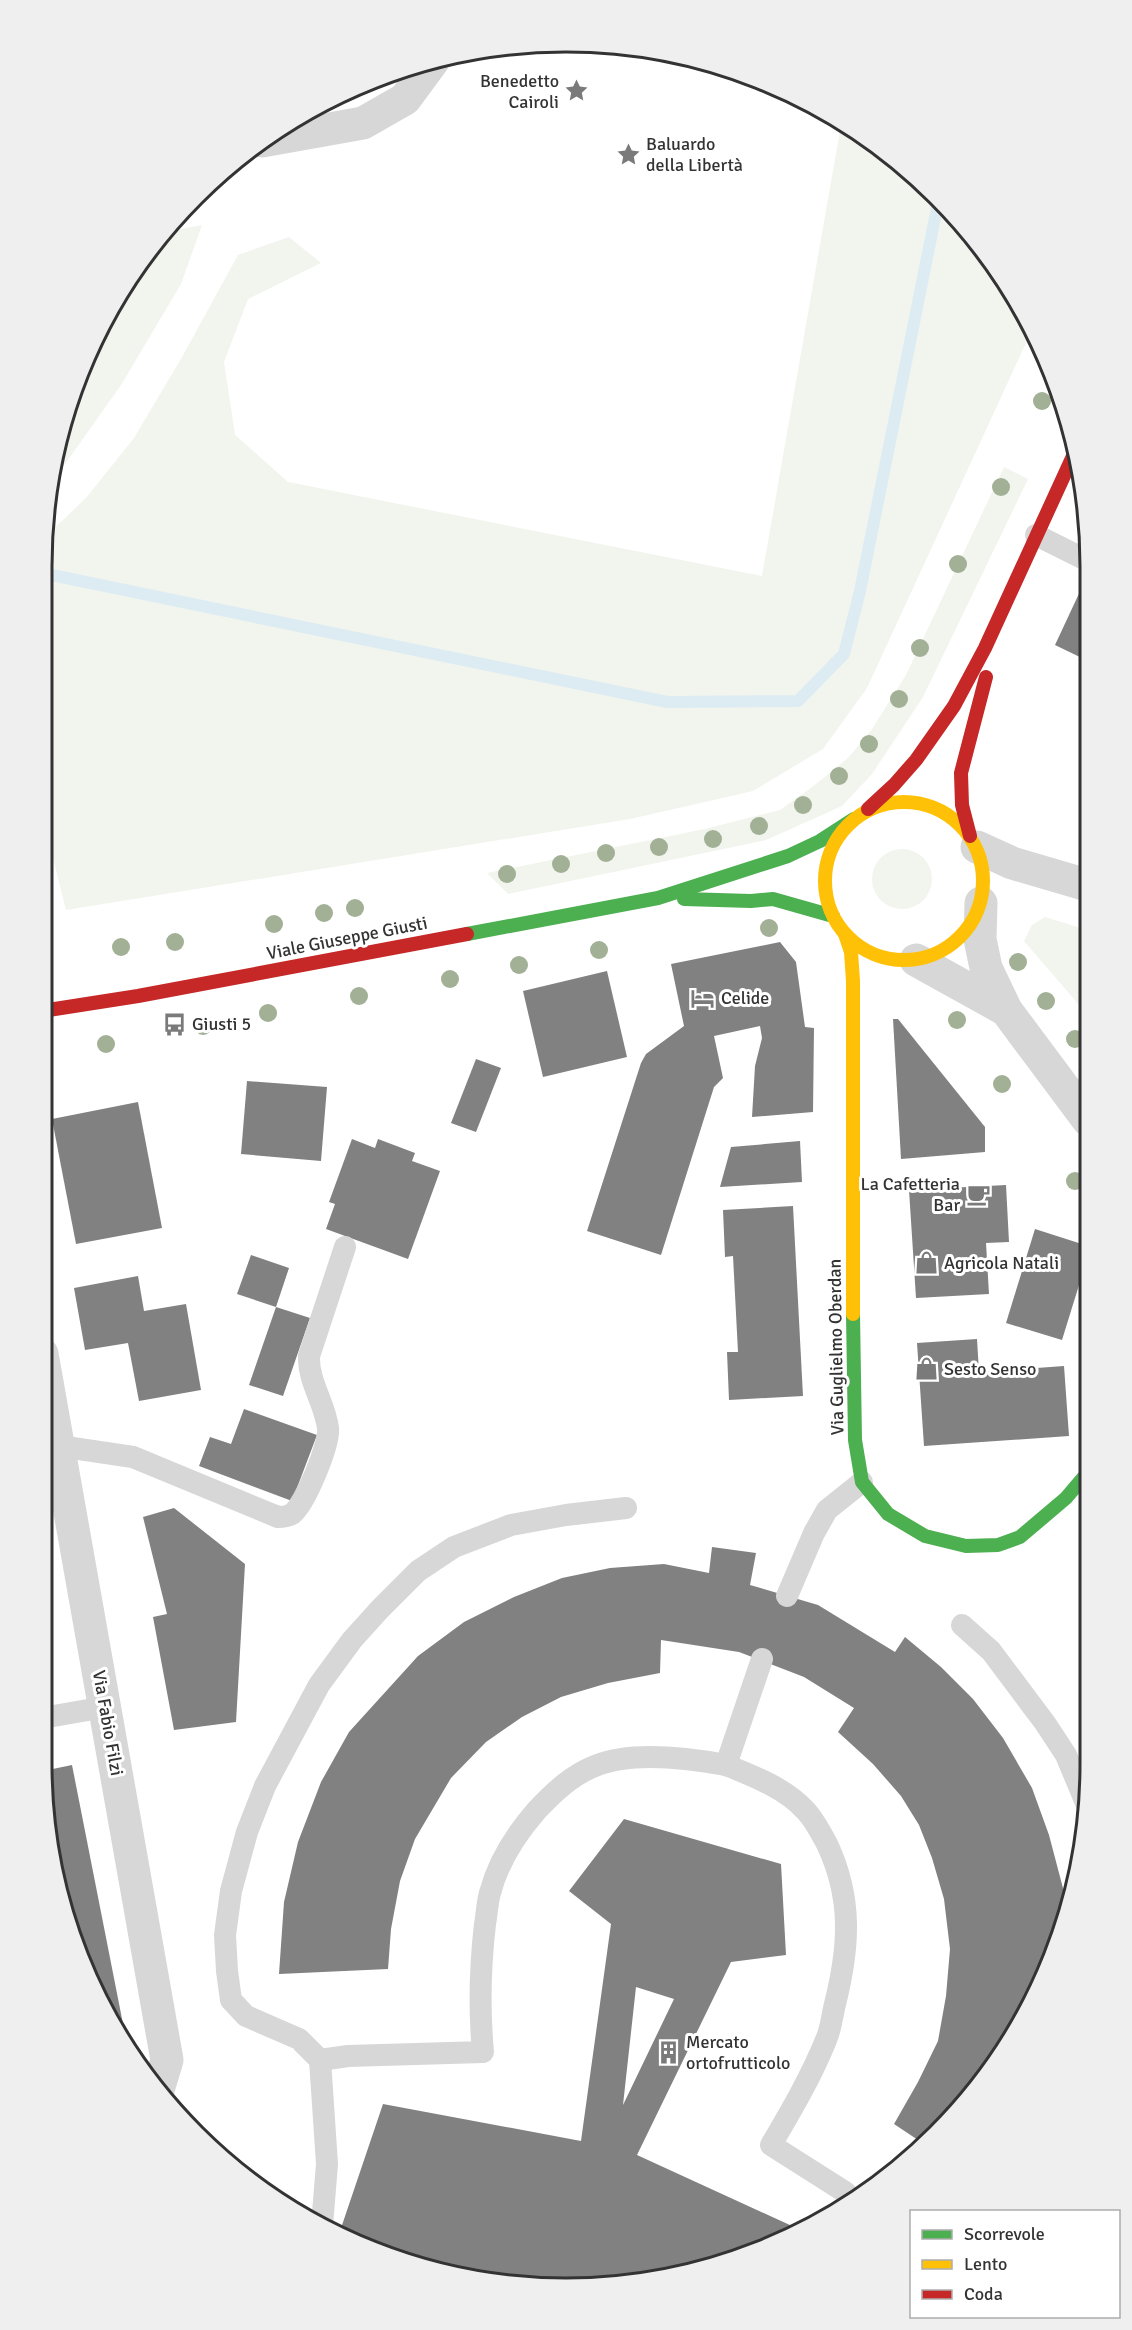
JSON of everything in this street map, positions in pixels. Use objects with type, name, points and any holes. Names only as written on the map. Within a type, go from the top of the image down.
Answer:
[{"type":"main road","points":[[1003,608],[961,773],[962,805],[982,865],[984,884],[981,903],[974,920],[950,947],[916,960],[896,960],[877,956],[860,947],[845,934],[833,916],[826,896],[825,874],[829,854],[839,835],[859,815],[894,788],[919,758],[956,706],[1069,464]]},
{"type":"main road","points":[[859,815],[887,803],[910,802],[933,807],[954,819],[973,842]]},
{"type":"main road","name":"Viale Giuseppe Giusti","points":[[52,1009],[658,898],[788,856],[820,841],[859,815]]},
{"type":"main road","name":"Viale Giuseppe Giusti","points":[[658,898],[773,900],[795,904],[833,916]]},
{"type":"main road","name":"Via Guglielmo Oberdan","points":[[845,934],[851,952],[853,981],[853,1378],[855,1440],[862,1482],[888,1514],[925,1536],[966,1546],[998,1545],[1020,1537],[1066,1498],[1080,1482]]},
{"type":"street","points":[[284,137],[363,123],[405,99],[425,72]]},
{"type":"street","points":[[973,842],[1012,863],[1080,883]]},
{"type":"street","points":[[981,903],[980,939],[986,968],[1006,1010],[1080,1109]]},
{"type":"street","points":[[916,960],[1006,1010]]},
{"type":"street","name":"Via Fabio Filzi","points":[[52,1408],[167,2060],[161,2080]]},
{"type":"lane","points":[[1036,535],[1079,557]]},
{"type":"lane","points":[[59,1446],[133,1457],[278,1518],[290,1515],[305,1497],[326,1443],[328,1430],[309,1370],[309,1356],[345,1247]]},
{"type":"lane","points":[[787,1596],[814,1533],[827,1510],[862,1482]]},
{"type":"lane","points":[[323,2216],[327,2164],[320,2060],[299,2039],[246,2016],[231,2001],[227,1971],[225,1935],[231,1891],[247,1832],[266,1786],[319,1685],[352,1640],[418,1570],[454,1547],[511,1525],[566,1515],[626,1508]]},
{"type":"lane","points":[[962,1625],[992,1651],[1066,1755],[1079,1786]]},
{"type":"lane","points":[[726,1765],[762,1659]]},
{"type":"lane","points":[[52,1716],[105,1707]]},
{"type":"lane","points":[[320,2060],[348,2056],[483,2052],[480,1989],[489,1894],[503,1859],[532,1816],[552,1794],[572,1778],[596,1765],[626,1759],[657,1758],[685,1758],[726,1765],[764,1782],[806,1810],[822,1833],[836,1867],[847,1916],[847,1948],[840,1986],[827,2038],[802,2092],[771,2145],[847,2194]]},
{"type":"shaded area","points":[[840,132],[905,180],[952,227],[993,281],[1027,340],[867,688],[823,749],[753,791],[630,819],[66,910],[52,854],[52,566],[54,528],[86,498],[134,438],[181,359],[238,255],[289,237],[321,263],[248,299],[224,362],[235,435],[288,482],[762,576]]},
{"type":"shaded area","points":[[202,225],[181,284],[121,385],[62,467],[80,401],[105,339],[139,281],[178,230]]},
{"type":"shaded area","points":[[1004,467],[1028,479],[923,697],[872,774],[842,806],[766,840],[508,894],[487,873],[705,829],[780,810],[811,788],[848,758],[872,729],[906,675]]},
{"type":"shaded area","points":[[896,849],[908,849],[919,854],[927,862],[932,879],[930,891],[919,904],[908,909],[896,909],[885,904],[877,896],[872,885],[872,873],[877,862],[885,854]]},
{"type":"shaded area","points":[[1045,917],[1080,928],[1080,1006],[1024,941],[1032,925]]},
{"type":"building","points":[[1080,591],[1080,657],[1055,645]]},
{"type":"building","points":[[780,942],[796,962],[805,1027],[814,1028],[813,1112],[752,1117],[755,1066],[762,1038],[760,1026],[714,1036],[723,1078],[714,1087],[661,1255],[587,1231],[641,1063],[646,1054],[684,1026],[671,964]]},
{"type":"building","points":[[607,971],[627,1057],[543,1077],[523,991]]},
{"type":"building","points":[[893,1019],[898,1019],[985,1127],[985,1152],[901,1159]]},
{"type":"building","points":[[476,1059],[501,1068],[476,1132],[451,1123]]},
{"type":"building","points":[[247,1081],[327,1087],[321,1161],[241,1154]]},
{"type":"building","points":[[138,1102],[162,1228],[76,1244],[52,1119]]},
{"type":"building","points":[[352,1139],[375,1148],[378,1139],[415,1153],[412,1161],[440,1171],[408,1259],[326,1229],[335,1204],[329,1202]]},
{"type":"building","points":[[800,1141],[802,1182],[720,1187],[731,1147]]},
{"type":"building","points":[[1006,1185],[1009,1242],[986,1243],[989,1294],[916,1298],[909,1190]]},
{"type":"building","points":[[793,1206],[803,1396],[729,1400],[727,1352],[738,1352],[733,1256],[725,1257],[723,1210]]},
{"type":"building","points":[[1035,1229],[1080,1243],[1080,1282],[1062,1340],[1006,1323]]},
{"type":"building","points":[[251,1255],[289,1268],[276,1307],[237,1294]]},
{"type":"building","points":[[138,1276],[144,1311],[186,1304],[201,1390],[139,1401],[128,1343],[85,1350],[74,1288]]},
{"type":"building","points":[[276,1307],[310,1318],[283,1396],[249,1385]]},
{"type":"building","points":[[977,1339],[979,1372],[1064,1366],[1069,1436],[924,1446],[917,1343]]},
{"type":"building","points":[[244,1409],[317,1435],[292,1501],[199,1466],[210,1437],[231,1444]]},
{"type":"building","points":[[174,1508],[245,1564],[236,1722],[174,1730],[153,1617],[167,1614],[143,1517]]},
{"type":"building","points":[[712,1547],[756,1553],[750,1585],[818,1605],[895,1652],[905,1637],[941,1667],[973,1699],[1003,1738],[1032,1788],[1049,1835],[1064,1890],[1052,1929],[1027,1991],[993,2049],[952,2103],[916,2139],[894,2124],[938,2041],[946,1996],[950,1949],[944,1899],[932,1858],[919,1825],[901,1796],[873,1764],[838,1732],[854,1708],[804,1677],[739,1652],[661,1640],[660,1673],[608,1683],[561,1697],[522,1717],[486,1742],[451,1778],[415,1839],[400,1881],[391,1929],[388,1969],[279,1974],[284,1902],[298,1842],[321,1782],[349,1732],[418,1656],[464,1622],[514,1597],[562,1578],[610,1568],[664,1564],[709,1573]]},
{"type":"building","points":[[72,1765],[123,2024],[92,1961],[70,1897],[57,1831],[52,1769]]},
{"type":"building","name":"Mercato ortofrutticolo","points":[[624,1819],[781,1864],[786,1955],[731,1962],[637,2155],[791,2226],[731,2250],[666,2268],[566,2278],[466,2268],[401,2250],[342,2226],[383,2104],[581,2141],[611,1924],[569,1891]],"holes":[[[636,1987],[674,1999],[623,2105]]]},
{"type":"waterway","points":[[52,575],[667,702],[798,701],[844,654],[860,591],[936,211]]},
{"type":"traffic: fast","points":[[467,934],[658,898],[788,856],[820,841],[854,819]]},
{"type":"traffic: fast","points":[[684,899],[751,901],[773,899],[833,916]]},
{"type":"traffic: fast","points":[[853,1314],[855,1440],[862,1482],[888,1514],[925,1536],[966,1546],[998,1545],[1020,1537],[1066,1498],[1080,1482]]},
{"type":"traffic: slow","points":[[904,802],[919,803],[934,808],[948,815],[960,825],[970,837],[977,851],[982,866],[983,881],[982,896],[977,911],[970,925],[960,937],[948,947],[934,954],[919,959],[904,960],[889,959],[874,954],[860,947],[848,937],[838,925],[831,911],[826,896],[825,881],[826,866],[831,851],[838,837],[848,825],[860,815],[874,808],[889,803],[904,802]]},
{"type":"traffic: slow","points":[[845,934],[851,952],[853,981],[853,1314]]},
{"type":"traffic: jam","points":[[868,809],[916,760],[954,706],[985,648],[1069,464]]},
{"type":"traffic: jam","points":[[970,836],[962,805],[961,773],[986,677]]},
{"type":"traffic: jam","points":[[52,1009],[138,996],[467,934]]},
{"type":"place","name":"Benedetto Cairoli","points":[[577,91]]},
{"type":"place","name":"Baluardo della Libertà","points":[[628,154]]},
{"type":"place","name":"Celide","points":[[703,998]]},
{"type":"place","name":"Giusti 5","points":[[174,1024]]},
{"type":"place","name":"La Cafetteria Bar","points":[[978,1194]]},
{"type":"place","name":"Agricola Natali","points":[[926,1263]]},
{"type":"place","name":"Sesto Senso","points":[[926,1369]]},
{"type":"place","name":"Mercato ortofrutticolo","points":[[668,2052]]}]
